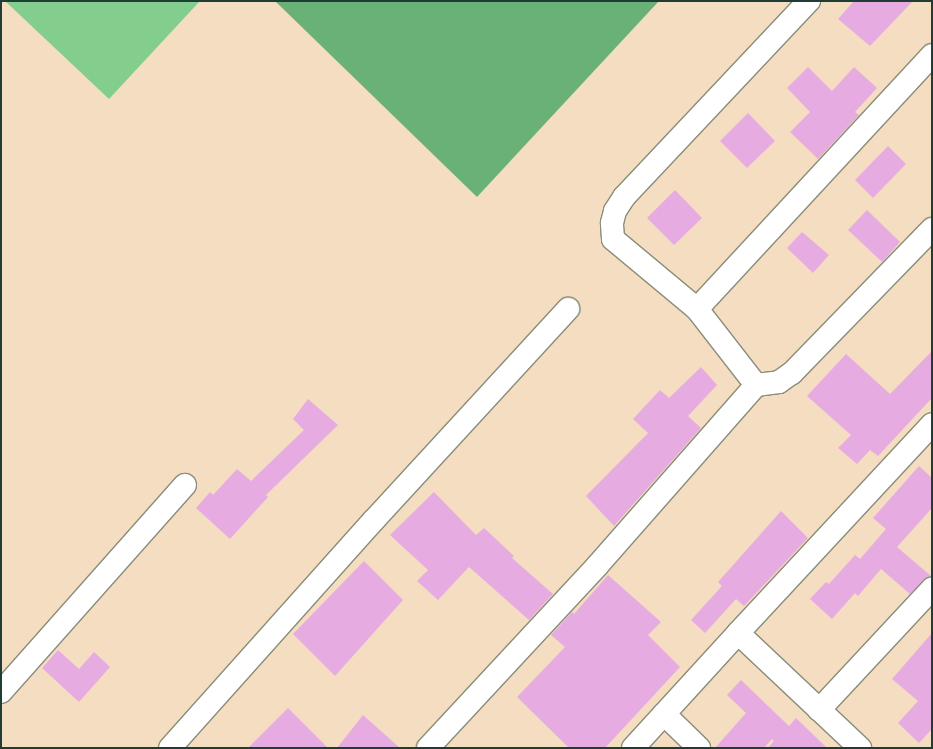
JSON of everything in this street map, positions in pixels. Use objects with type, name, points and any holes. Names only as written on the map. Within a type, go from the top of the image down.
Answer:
[{"type":"street","points":[[756,385],[697,309],[614,239],[612,223],[615,211],[624,197],[809,1]]},
{"type":"street","points":[[697,309],[932,55]]},
{"type":"street","points":[[428,748],[598,566],[756,385],[779,382],[792,373],[824,343],[932,229]]},
{"type":"street","points":[[170,748],[374,520],[568,308]]},
{"type":"street","points":[[633,748],[932,424]]},
{"type":"street","points":[[1,692],[185,486]]},
{"type":"street","points":[[819,710],[932,589]]},
{"type":"street","points":[[738,633],[860,748]]},
{"type":"street","points":[[664,714],[699,748]]},
{"type":"green space","points":[[5,1],[200,1],[109,99]]},
{"type":"green space","points":[[275,1],[659,1],[477,197]]},
{"type":"building","points":[[854,1],[913,1],[870,46],[838,19]]},
{"type":"building","points":[[808,67],[832,91],[854,67],[877,88],[855,112],[859,115],[818,159],[790,132],[810,112],[787,88]]},
{"type":"building","points":[[748,113],[775,141],[747,168],[720,141]]},
{"type":"building","points":[[888,146],[906,164],[873,198],[855,180]]},
{"type":"building","points":[[675,190],[702,218],[674,245],[647,218]]},
{"type":"building","points":[[867,210],[900,242],[882,262],[848,230]]},
{"type":"building","points":[[802,232],[829,255],[813,273],[787,248]]},
{"type":"building","points":[[932,351],[932,398],[878,456],[870,450],[857,464],[838,448],[851,435],[807,396],[846,354],[890,394]]},
{"type":"building","points":[[701,367],[717,385],[688,416],[701,428],[614,526],[586,496],[648,433],[633,419],[660,390],[669,398]]},
{"type":"building","points":[[308,399],[338,425],[266,495],[268,497],[230,539],[196,508],[210,492],[213,495],[237,469],[251,481],[304,430],[293,419]]},
{"type":"building","points":[[919,466],[932,478],[932,508],[897,547],[931,576],[923,580],[910,594],[881,569],[858,596],[855,593],[832,619],[810,599],[826,582],[829,584],[855,555],[860,559],[886,529],[873,518]]},
{"type":"building","points":[[434,492],[476,535],[484,528],[514,556],[512,558],[553,594],[529,620],[469,567],[438,600],[417,581],[428,570],[390,535]]},
{"type":"building","points":[[781,511],[808,538],[744,606],[736,599],[705,633],[691,620],[722,586],[718,582]]},
{"type":"building","points":[[364,561],[403,600],[335,676],[293,634]]},
{"type":"building","points":[[608,575],[661,622],[648,635],[680,667],[605,748],[569,748],[517,697],[565,647],[551,635],[572,612],[574,614]]},
{"type":"building","points":[[932,633],[932,729],[919,743],[898,723],[918,701],[892,679]]},
{"type":"building","points":[[58,650],[79,669],[94,652],[110,667],[79,702],[42,668]]},
{"type":"building","points":[[741,680],[789,726],[796,718],[827,748],[768,748],[774,741],[772,739],[764,748],[715,748],[746,713],[727,695]]},
{"type":"building","points":[[288,708],[328,748],[248,748]]},
{"type":"building","points":[[363,715],[400,748],[337,748]]}]
